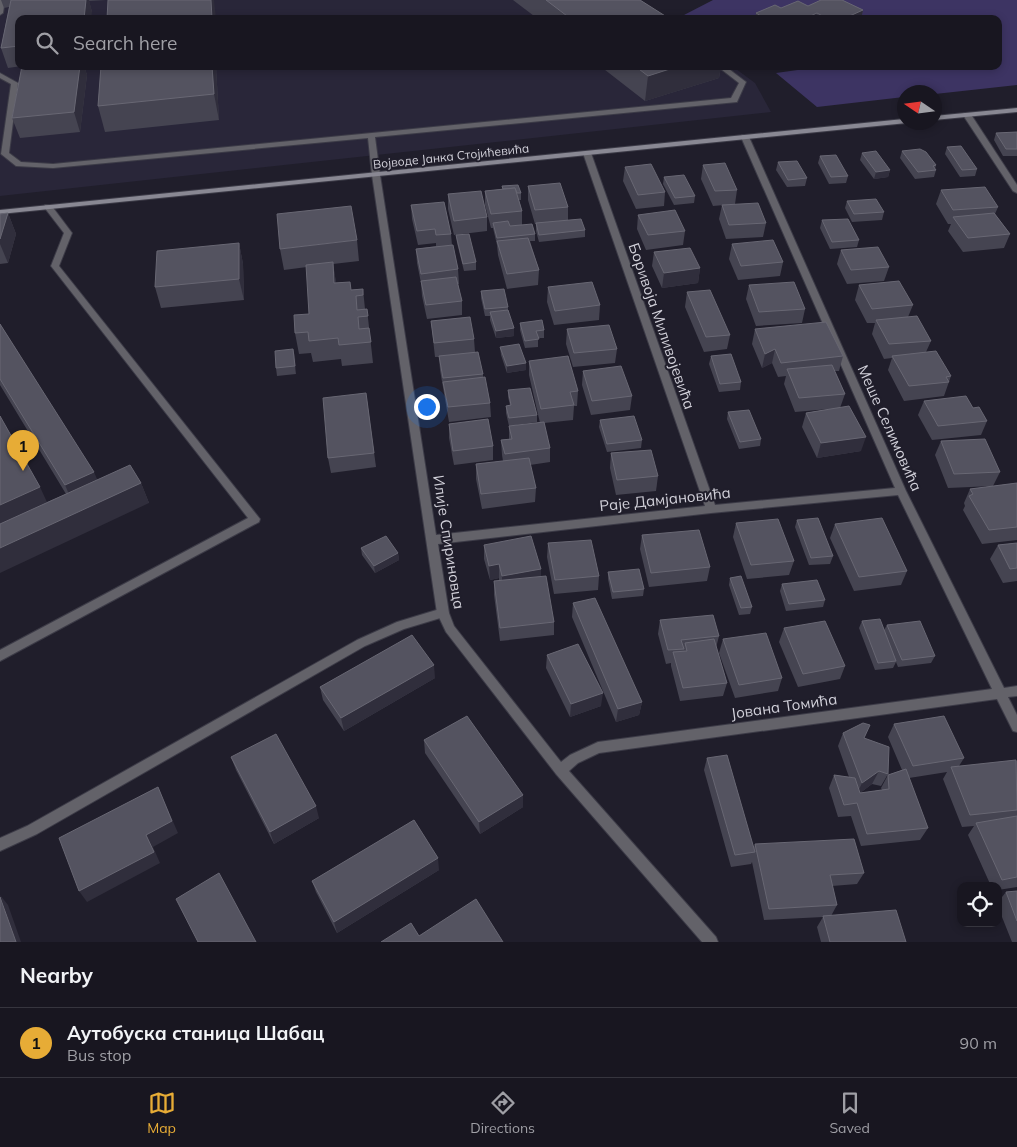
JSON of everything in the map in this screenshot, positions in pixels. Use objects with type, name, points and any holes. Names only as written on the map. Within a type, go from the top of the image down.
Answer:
[{"type":"street","points":[[0,13],[2,0]]},
{"type":"street","points":[[0,75],[15,83],[5,154],[18,164],[53,166],[734,100],[742,82],[726,70]]},
{"type":"street","points":[[942,117],[1017,110]]},
{"type":"street","points":[[967,115],[1017,191]]},
{"type":"street","name":"Војводе Јанка Стојићевића","points":[[0,212],[897,122]]},
{"type":"street","name":"Илије Спириновца","points":[[371,134],[443,613],[458,642],[560,770],[712,942]]},
{"type":"street","name":"Меше Селимовића","points":[[745,137],[901,492],[1017,727]]},
{"type":"street","name":"Боривоја Миливојевића","points":[[587,153],[711,509]]},
{"type":"street","points":[[0,656],[255,519],[55,266],[68,233],[48,207]]},
{"type":"street","name":"Раје Дамјановића","points":[[433,540],[711,509],[901,492]]},
{"type":"street","points":[[0,845],[32,830],[362,643],[401,625],[443,613]]},
{"type":"street","name":"Јована Томића","points":[[560,770],[574,759],[598,748],[1017,691]]},
{"type":"shaded area","points":[[0,0],[639,0],[660,15],[15,15],[15,70],[737,70],[755,83],[771,112],[0,196]]},
{"type":"shaded area","points":[[713,0],[1017,0],[1017,85],[942,93],[942,85],[897,85],[897,98],[817,107],[776,73],[797,70],[1002,70],[1002,15],[684,15]]},
{"type":"building","points":[[11,0],[86,0],[84,15],[15,15],[15,46],[1,48]]},
{"type":"building","points":[[108,0],[211,0],[212,15],[107,15]]},
{"type":"building","points":[[546,0],[640,0],[664,15],[566,15]]},
{"type":"building","points":[[821,0],[842,0],[863,10],[852,15],[821,15],[817,13],[813,15],[759,15],[756,13],[775,5],[781,8],[798,1],[808,6]]},
{"type":"building","points":[[21,70],[79,70],[74,112],[12,118]]},
{"type":"building","points":[[101,70],[212,70],[214,94],[98,106]]},
{"type":"building","points":[[640,70],[667,70],[648,76]]},
{"type":"building","points":[[1017,132],[1017,149],[1006,149],[996,133]]},
{"type":"building","points":[[961,146],[977,169],[962,170],[947,147]]},
{"type":"building","points":[[920,149],[926,152],[936,165],[933,166],[936,170],[918,172],[902,151]]},
{"type":"building","points":[[876,151],[890,170],[876,172],[862,153]]},
{"type":"building","points":[[836,155],[848,176],[831,177],[820,156]]},
{"type":"building","points":[[797,161],[807,178],[788,180],[778,162]]},
{"type":"building","points":[[725,163],[737,190],[715,191],[703,165]]},
{"type":"building","points":[[651,164],[665,192],[638,195],[625,167]]},
{"type":"building","points":[[684,175],[695,196],[675,198],[664,177]]},
{"type":"building","points":[[560,183],[568,207],[535,210],[528,186]]},
{"type":"building","points":[[518,185],[521,193],[517,193],[515,188],[503,189],[502,186]]},
{"type":"building","points":[[985,187],[998,207],[953,210],[941,190]]},
{"type":"building","points":[[515,188],[522,211],[491,214],[485,191]]},
{"type":"building","points":[[481,191],[487,217],[454,221],[448,194]]},
{"type":"building","points":[[876,199],[884,212],[854,214],[847,201]]},
{"type":"building","points":[[444,202],[451,234],[436,235],[435,229],[417,231],[411,205]]},
{"type":"building","points":[[758,203],[766,223],[729,225],[722,205]]},
{"type":"building","points":[[351,206],[357,240],[280,249],[277,214]]},
{"type":"building","points":[[675,210],[685,231],[648,235],[638,215]]},
{"type":"building","points":[[8,213],[0,239],[0,214]]},
{"type":"building","points":[[994,213],[1010,234],[968,238],[953,217]]},
{"type":"building","points":[[581,219],[585,230],[539,235],[536,223]]},
{"type":"building","points":[[848,219],[859,240],[832,242],[822,220]]},
{"type":"building","points":[[508,221],[510,226],[532,224],[535,234],[497,238],[493,223]]},
{"type":"building","points":[[469,234],[476,262],[463,264],[456,235]]},
{"type":"building","points":[[528,238],[539,270],[507,274],[497,241]]},
{"type":"building","points":[[773,240],[783,262],[741,266],[732,244]]},
{"type":"building","points":[[239,243],[239,279],[155,287],[157,251]]},
{"type":"building","points":[[453,245],[458,269],[421,274],[416,249]]},
{"type":"building","points":[[878,247],[889,267],[851,270],[841,250]]},
{"type":"building","points":[[690,248],[700,268],[664,273],[654,252]]},
{"type":"building","points":[[333,262],[334,283],[350,282],[351,290],[363,289],[363,295],[356,296],[357,310],[367,309],[368,316],[358,317],[359,329],[369,328],[371,342],[339,345],[338,338],[309,341],[308,332],[295,333],[294,315],[309,314],[306,265]]},
{"type":"building","points":[[456,277],[462,301],[426,305],[421,281]]},
{"type":"building","points":[[899,281],[913,305],[872,309],[859,285]]},
{"type":"building","points":[[592,282],[600,305],[555,311],[548,287]]},
{"type":"building","points":[[794,282],[805,309],[759,312],[749,285]]},
{"type":"building","points":[[504,289],[508,307],[485,309],[481,291]]},
{"type":"building","points":[[710,290],[730,335],[706,337],[687,292]]},
{"type":"building","points":[[508,310],[514,328],[496,331],[490,312]]},
{"type":"building","points":[[917,316],[931,341],[889,344],[876,320]]},
{"type":"building","points":[[470,317],[474,339],[434,343],[431,321]]},
{"type":"building","points":[[542,320],[544,330],[536,331],[539,339],[525,341],[520,323]]},
{"type":"building","points":[[826,322],[843,356],[781,363],[775,349],[765,354],[755,329]]},
{"type":"building","points":[[0,324],[94,472],[65,485],[0,379]]},
{"type":"building","points":[[609,325],[617,349],[574,353],[567,329]]},
{"type":"building","points":[[519,344],[526,363],[507,366],[500,347]]},
{"type":"building","points":[[293,349],[295,366],[276,368],[275,351]]},
{"type":"building","points":[[936,351],[951,376],[946,377],[949,382],[909,386],[892,356]]},
{"type":"building","points":[[478,352],[483,374],[443,378],[439,356]]},
{"type":"building","points":[[731,354],[741,382],[720,384],[711,356]]},
{"type":"building","points":[[568,356],[578,391],[570,392],[574,405],[541,409],[529,361]]},
{"type":"building","points":[[832,365],[845,394],[799,398],[787,369]]},
{"type":"building","points":[[621,366],[632,396],[592,401],[583,371]]},
{"type":"building","points":[[485,377],[490,403],[448,407],[443,382]]},
{"type":"building","points":[[530,388],[537,415],[509,418],[506,406],[511,405],[508,390]]},
{"type":"building","points":[[366,393],[374,453],[328,458],[323,398]]},
{"type":"building","points":[[966,396],[973,408],[979,407],[987,421],[938,426],[924,401]]},
{"type":"building","points":[[849,406],[866,437],[821,443],[806,413]]},
{"type":"building","points":[[749,410],[761,439],[740,442],[728,412]]},
{"type":"building","points":[[0,416],[40,487],[0,505]]},
{"type":"building","points":[[634,416],[642,440],[607,444],[600,420]]},
{"type":"building","points":[[488,419],[493,446],[453,451],[449,424]]},
{"type":"building","points":[[544,422],[550,448],[505,454],[501,440],[512,439],[509,426]]},
{"type":"building","points":[[985,439],[1000,472],[954,474],[941,441]]},
{"type":"building","points":[[651,450],[658,476],[617,480],[611,453]]},
{"type":"building","points":[[529,458],[536,488],[481,494],[476,464]]},
{"type":"building","points":[[130,465],[141,483],[0,548],[0,524]]},
{"type":"building","points":[[1017,483],[1017,527],[989,530],[969,496],[973,494],[970,489]]},
{"type":"building","points":[[818,518],[833,556],[811,558],[797,520]]},
{"type":"building","points":[[882,518],[907,571],[859,577],[835,524]]},
{"type":"building","points":[[778,519],[794,561],[751,565],[736,523]]},
{"type":"building","points":[[699,530],[710,567],[651,573],[642,535]]},
{"type":"building","points":[[386,536],[398,553],[374,566],[361,548]]},
{"type":"building","points":[[531,536],[541,569],[502,576],[499,564],[489,566],[484,545]]},
{"type":"building","points":[[591,540],[599,576],[555,580],[548,543]]},
{"type":"building","points":[[1017,543],[1017,568],[1010,569],[998,545]]},
{"type":"building","points":[[639,569],[644,589],[613,592],[608,572]]},
{"type":"building","points":[[546,576],[554,622],[500,628],[494,581]]},
{"type":"building","points":[[741,576],[752,607],[741,608],[730,578]]},
{"type":"building","points":[[817,580],[825,600],[789,604],[782,584]]},
{"type":"building","points":[[595,598],[642,702],[618,709],[573,603]]},
{"type":"building","points":[[713,615],[719,636],[681,640],[684,649],[668,650],[660,620]]},
{"type":"building","points":[[880,619],[896,661],[878,663],[862,621]]},
{"type":"building","points":[[825,621],[845,666],[803,674],[784,628]]},
{"type":"building","points":[[920,621],[935,656],[902,660],[887,625]]},
{"type":"building","points":[[766,633],[782,678],[739,685],[723,639]]},
{"type":"building","points":[[412,635],[434,665],[341,718],[320,687]]},
{"type":"building","points":[[714,639],[727,683],[683,688],[673,652],[687,651],[685,643]]},
{"type":"building","points":[[578,644],[603,693],[571,704],[547,655]]},
{"type":"building","points":[[467,716],[523,795],[479,822],[424,740]]},
{"type":"building","points":[[944,716],[964,758],[913,766],[894,724]]},
{"type":"building","points":[[863,723],[870,725],[864,738],[889,747],[888,774],[879,771],[862,783],[843,733]]},
{"type":"building","points":[[276,734],[316,806],[270,832],[231,757]]},
{"type":"building","points":[[727,755],[755,852],[735,855],[707,758]]},
{"type":"building","points":[[1016,760],[1017,810],[970,815],[951,767]]},
{"type":"building","points":[[906,769],[928,828],[867,834],[857,803],[844,805],[834,775],[855,778],[860,793],[889,789],[888,775]]},
{"type":"building","points":[[158,787],[172,821],[146,835],[154,852],[79,891],[59,838]]},
{"type":"building","points":[[1017,816],[1017,877],[1002,880],[976,823]]},
{"type":"building","points":[[414,820],[438,858],[334,922],[312,881]]},
{"type":"building","points":[[854,839],[864,873],[830,875],[837,905],[769,909],[755,844]]},
{"type":"building","points":[[219,873],[256,942],[198,942],[176,899]]},
{"type":"building","points":[[1017,891],[1017,921],[1006,892]]},
{"type":"building","points":[[0,897],[16,942],[0,942]]},
{"type":"building","points":[[476,899],[503,942],[381,942],[411,923],[419,936]]},
{"type":"building","points":[[896,910],[906,942],[830,942],[823,916]]},
{"type":"place","name":"Аутобуска станица Шабац","points":[[23,471]]}]
